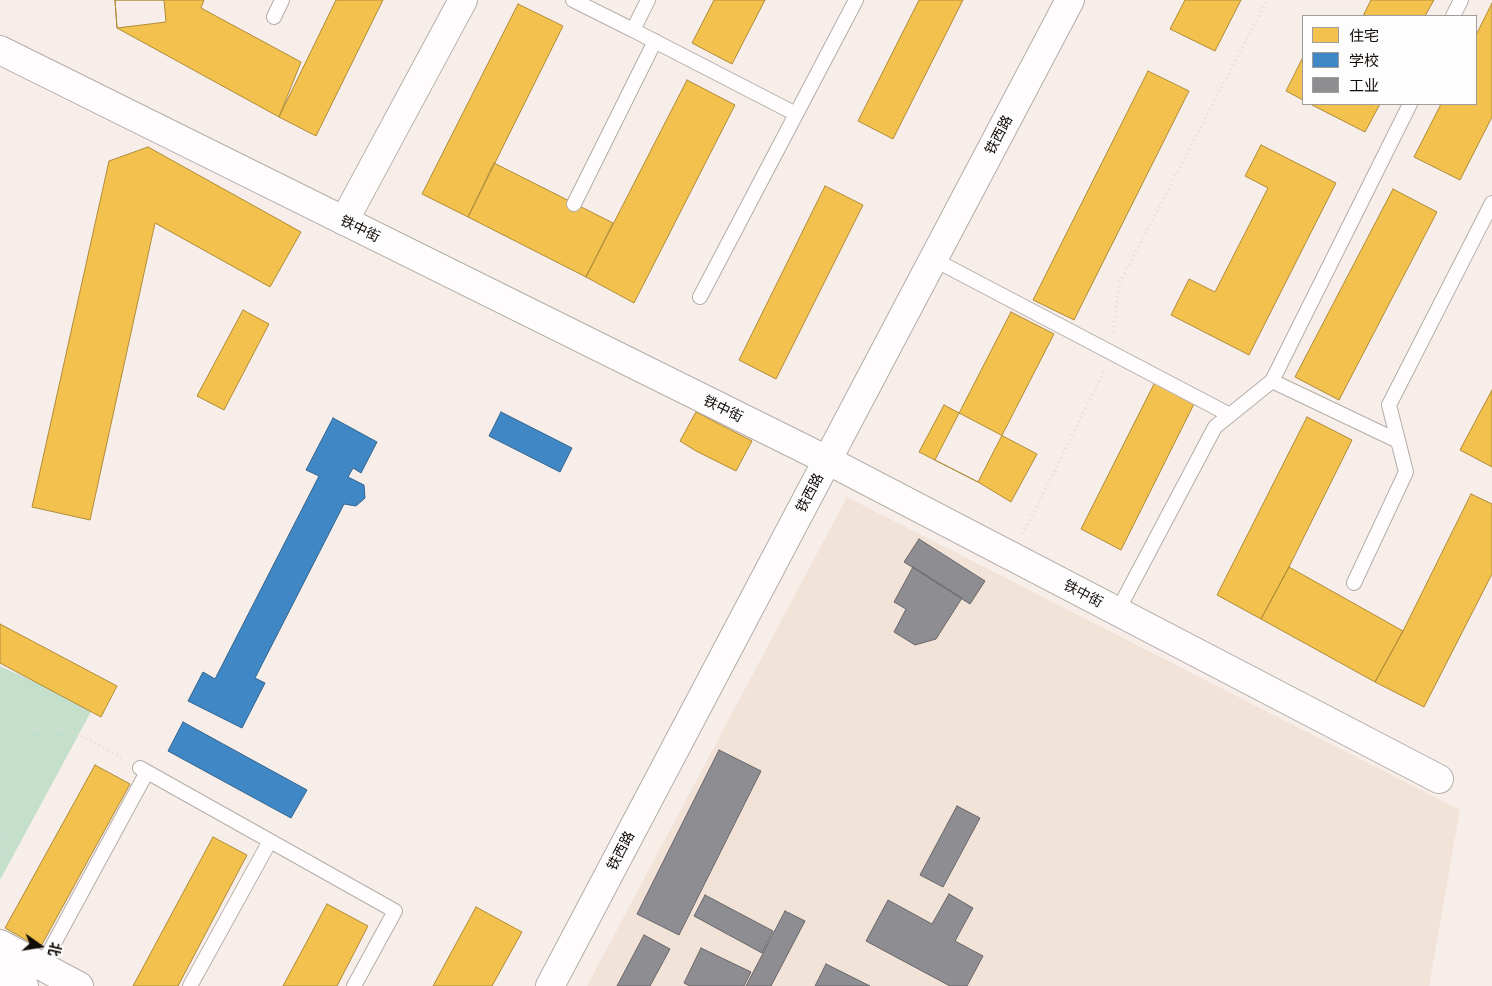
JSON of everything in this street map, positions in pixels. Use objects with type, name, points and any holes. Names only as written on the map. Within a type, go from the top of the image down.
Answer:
[{"type":"street","points":[[344,221],[463,0]]},
{"type":"street","name":"铁西路","points":[[550,986],[1070,0]]},
{"type":"street","name":"铁中街","points":[[0,50],[827,460],[1439,779]]},
{"type":"street","points":[[0,944],[36,976],[79,986]]},
{"type":"street","points":[[0,973],[24,986]]},
{"type":"lane","points":[[274,17],[282,0]]},
{"type":"lane","points":[[573,0],[796,114]]},
{"type":"lane","points":[[633,30],[648,0]]},
{"type":"lane","points":[[700,297],[856,0]]},
{"type":"lane","points":[[1454,15],[1461,0]]},
{"type":"lane","points":[[574,204],[655,41]]},
{"type":"lane","points":[[1118,612],[1216,427],[1272,381],[1410,105]]},
{"type":"lane","points":[[1354,583],[1406,472],[1389,405],[1492,203]]},
{"type":"lane","points":[[933,260],[1230,415]]},
{"type":"lane","points":[[1272,381],[1398,441]]},
{"type":"lane","points":[[36,976],[143,770],[395,911],[354,986]]},
{"type":"lane","points":[[190,986],[270,841]]},
{"type":"path","points":[[1112,341],[1119,284],[1267,0]]},
{"type":"path","points":[[1012,556],[1106,368]]},
{"type":"path","points":[[0,765],[8,748],[26,732],[50,727],[76,733],[143,770]]},
{"type":"path","points":[[0,825],[8,841],[5,854],[0,858]]},
{"type":"shaded area","points":[[847,497],[1460,810],[1429,986],[587,986]]},
{"type":"green space","points":[[0,666],[93,708],[0,880]]},
{"type":"building: 住宅","points":[[115,0],[204,0],[201,8],[301,62],[279,117],[117,28]]},
{"type":"building: 住宅","points":[[115,0],[164,0],[166,22],[117,28]]},
{"type":"building: 住宅","points":[[336,0],[383,0],[316,136],[279,117]]},
{"type":"building: 住宅","points":[[714,0],[765,0],[732,64],[692,43]]},
{"type":"building: 住宅","points":[[919,0],[963,0],[893,139],[858,121]]},
{"type":"building: 住宅","points":[[1185,0],[1241,0],[1215,51],[1170,29]]},
{"type":"building: 住宅","points":[[1371,0],[1434,0],[1426,15],[1364,15]]},
{"type":"building: 住宅","points":[[1492,3],[1492,117],[1460,180],[1414,157],[1440,105],[1477,105],[1477,33]]},
{"type":"building: 住宅","points":[[518,4],[563,26],[468,217],[422,194]]},
{"type":"building: 住宅","points":[[1302,59],[1302,99],[1286,91]]},
{"type":"building: 住宅","points":[[1148,71],[1189,91],[1074,320],[1033,300]]},
{"type":"building: 住宅","points":[[687,80],[735,105],[634,303],[586,277]]},
{"type":"building: 住宅","points":[[1312,105],[1379,105],[1365,132]]},
{"type":"building: 住宅","points":[[1261,145],[1336,183],[1249,355],[1171,315],[1189,279],[1215,292],[1268,188],[1245,176]]},
{"type":"building: 住宅","points":[[148,147],[301,232],[270,287],[155,223],[90,520],[32,507],[109,161]]},
{"type":"building: 住宅","points":[[494,163],[613,223],[586,277],[468,217]]},
{"type":"building: 住宅","points":[[825,186],[863,205],[776,379],[739,360]]},
{"type":"building: 住宅","points":[[1393,189],[1437,212],[1339,400],[1295,377]]},
{"type":"building: 住宅","points":[[243,310],[269,324],[224,410],[197,396]]},
{"type":"building: 住宅","points":[[1011,312],[1054,334],[978,482],[935,460]]},
{"type":"building: 住宅","points":[[1157,378],[1197,398],[1121,550],[1081,529]]},
{"type":"building: 住宅","points":[[1492,390],[1492,467],[1460,450]]},
{"type":"building: 住宅","points":[[944,405],[1037,454],[1011,502],[978,482],[919,452]]},
{"type":"building: 住宅","points":[[696,412],[752,441],[736,471],[680,441]]},
{"type":"building: 住宅","points":[[1307,417],[1352,440],[1261,619],[1217,595]]},
{"type":"building: 住宅","points":[[1471,494],[1492,504],[1492,574],[1424,707],[1375,682],[1403,631]]},
{"type":"building: 住宅","points":[[1289,567],[1403,631],[1375,682],[1261,619]]},
{"type":"building: 住宅","points":[[0,624],[117,686],[101,717],[0,663]]},
{"type":"building: 住宅","points":[[95,765],[130,784],[40,948],[5,928]]},
{"type":"building: 住宅","points":[[213,837],[247,855],[178,986],[133,986]]},
{"type":"building: 住宅","points":[[327,904],[368,926],[337,986],[283,986]]},
{"type":"building: 住宅","points":[[476,907],[522,932],[492,986],[433,986]]},
{"type":"building: 学校","points":[[501,412],[572,448],[560,472],[489,436]]},
{"type":"building: 学校","points":[[333,418],[377,442],[361,473],[353,468],[348,477],[364,485],[365,498],[356,506],[344,504],[255,678],[265,683],[242,728],[188,701],[203,672],[215,679],[319,476],[306,470]]},
{"type":"building: 学校","points":[[183,722],[307,790],[291,818],[168,751]]},
{"type":"building: 工业","points":[[919,539],[985,581],[970,604],[904,562]]},
{"type":"building: 工业","points":[[913,567],[962,598],[936,639],[915,645],[894,632],[906,609],[894,602]]},
{"type":"building: 工业","points":[[719,750],[761,771],[679,935],[637,914]]},
{"type":"building: 工业","points":[[957,806],[980,818],[943,887],[920,875]]},
{"type":"building: 工业","points":[[949,894],[973,908],[955,941],[983,956],[967,986],[950,986],[866,941],[888,900],[932,924]]},
{"type":"building: 工业","points":[[705,895],[773,931],[762,953],[694,916]]},
{"type":"building: 工业","points":[[785,911],[805,921],[771,986],[746,986]]},
{"type":"building: 工业","points":[[644,935],[670,949],[650,986],[617,986]]},
{"type":"building: 工业","points":[[701,948],[751,972],[744,986],[690,986],[684,983]]},
{"type":"building: 工业","points":[[826,964],[870,986],[815,986]]}]
